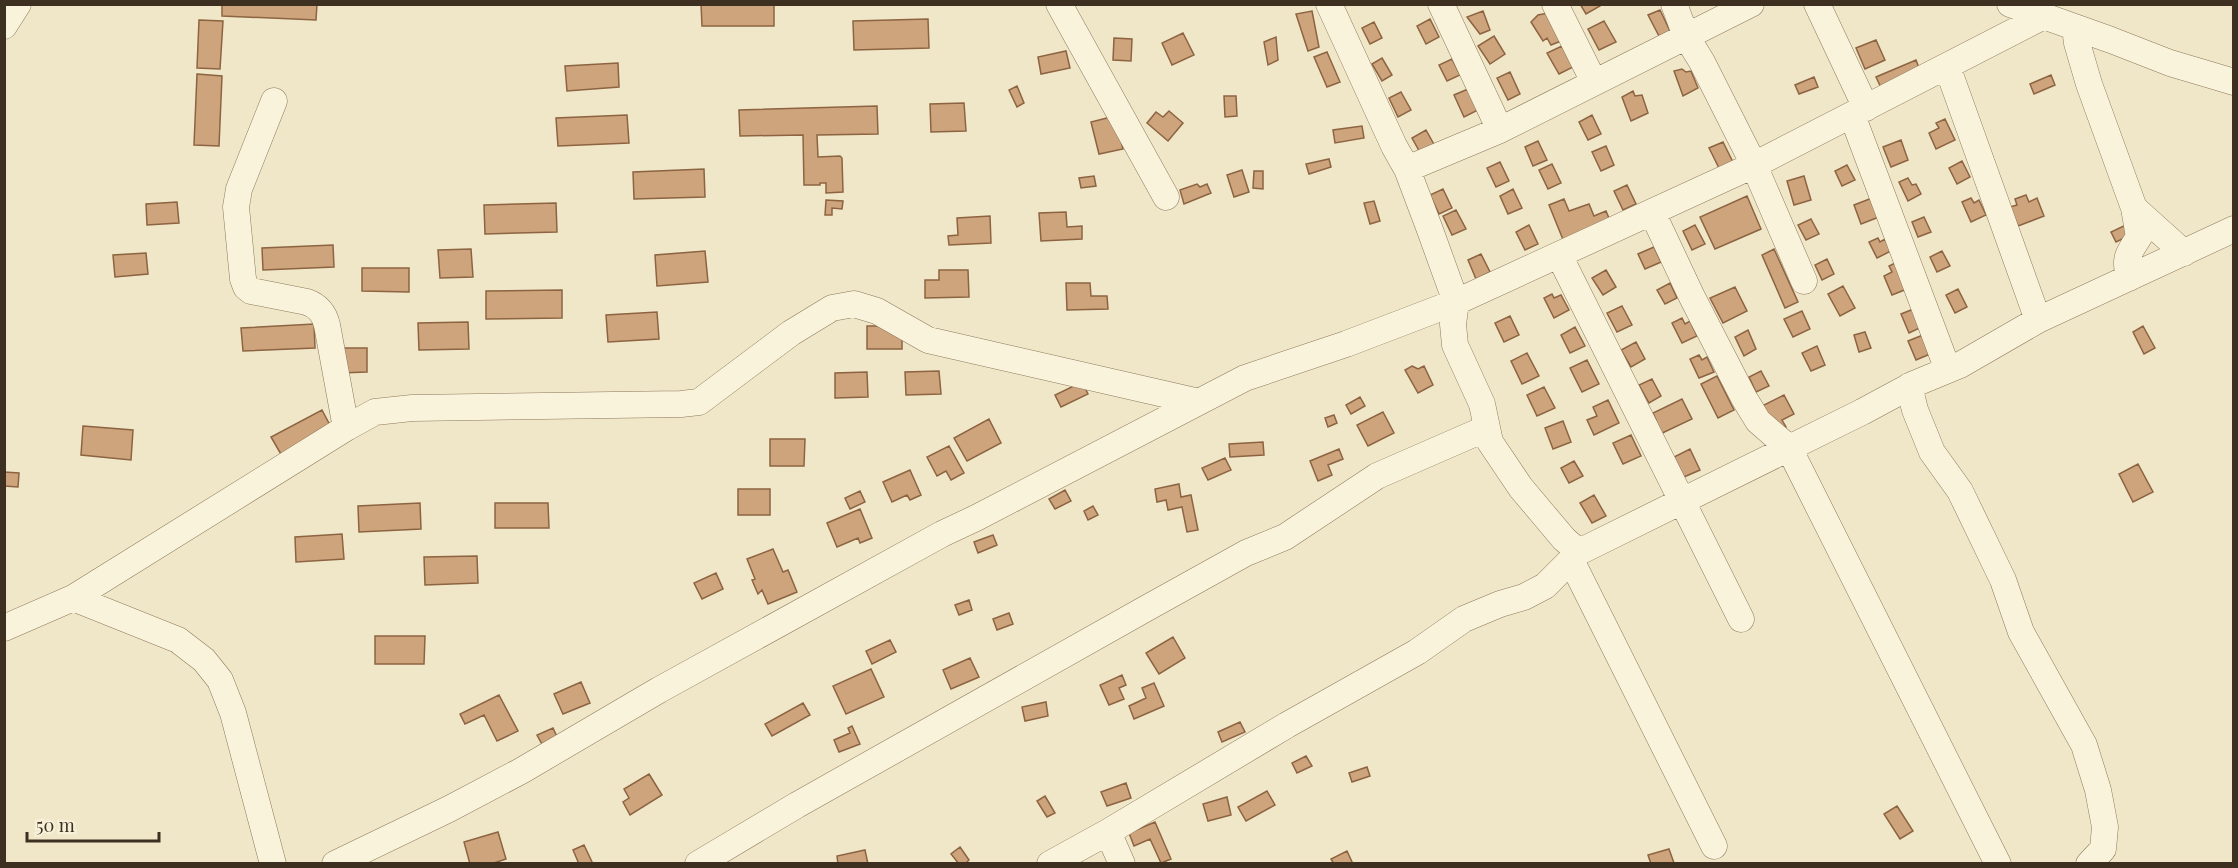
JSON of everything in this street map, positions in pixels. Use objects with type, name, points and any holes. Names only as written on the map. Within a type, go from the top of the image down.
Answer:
[{"type":"street","points":[[4,26],[18,4]]},
{"type":"street","points":[[1059,4],[1166,197]]},
{"type":"street","points":[[1329,4],[1376,109],[1407,169],[1456,302],[1453,324],[1455,345],[1482,404],[1490,442],[1521,488],[1564,539],[1575,556],[1714,846]]},
{"type":"street","points":[[1441,4],[1500,130]]},
{"type":"street","points":[[1555,4],[1594,82]]},
{"type":"street","points":[[1674,4],[1686,36],[1702,62],[1754,165],[1804,282]]},
{"type":"street","points":[[1407,169],[1500,130],[1751,4]]},
{"type":"street","points":[[1817,4],[1859,111],[1948,370]]},
{"type":"street","points":[[2010,4],[2170,63],[2234,82]]},
{"type":"street","points":[[334,864],[449,809],[521,771],[669,684],[942,534],[1245,378],[1346,344],[1456,302],[1754,165],[2042,17]]},
{"type":"street","points":[[2075,28],[2077,44],[2089,84],[2134,208],[2139,237],[2127,255],[2125,264],[2129,278]]},
{"type":"street","points":[[1947,66],[2037,320]]},
{"type":"street","points":[[274,101],[239,189],[236,207],[243,279],[246,287],[258,294],[307,302],[315,305],[322,312],[327,325],[346,428]]},
{"type":"street","points":[[2134,208],[2184,253]]},
{"type":"street","points":[[1652,212],[1743,398],[1758,421],[1789,448],[1998,864]]},
{"type":"street","points":[[1050,864],[1417,652],[1464,619],[1524,597],[1545,586],[1575,556],[1681,500],[1862,412],[1909,386],[1948,370],[2037,320],[2234,229]]},
{"type":"street","points":[[1558,255],[1741,619]]},
{"type":"street","points":[[4,628],[73,598],[375,412],[412,408],[699,402],[791,333],[832,308],[854,304],[877,311],[928,340],[1199,402]]},
{"type":"street","points":[[1909,386],[1915,410],[1932,452],[1960,491],[2003,580],[2021,632],[2084,745],[2098,790],[2105,827],[2103,849],[2089,864]]},
{"type":"street","points":[[698,864],[807,799],[1147,608],[1246,553],[1284,537],[1377,476],[1487,428]]},
{"type":"street","points":[[73,598],[178,640],[204,660],[220,680],[233,713],[273,864]]},
{"type":"street","points":[[1108,831],[1122,864]]},
{"type":"building","points":[[222,4],[317,4],[316,20],[222,16]]},
{"type":"building","points":[[701,4],[774,4],[774,26],[702,26]]},
{"type":"building","points":[[1580,4],[1599,4],[1600,6],[1586,14]]},
{"type":"building","points":[[1660,10],[1670,31],[1659,36],[1648,15]]},
{"type":"building","points":[[1312,11],[1319,47],[1308,51],[1296,14]]},
{"type":"building","points":[[1483,11],[1490,30],[1480,34],[1467,17]]},
{"type":"building","points":[[1548,13],[1561,41],[1551,45],[1547,38],[1543,41],[1531,22],[1538,15]]},
{"type":"building","points":[[928,19],[929,48],[854,50],[853,21]]},
{"type":"building","points":[[1430,19],[1439,37],[1426,44],[1417,26]]},
{"type":"building","points":[[199,20],[223,21],[220,69],[197,68]]},
{"type":"building","points":[[1604,21],[1616,42],[1599,50],[1588,29]]},
{"type":"building","points":[[1374,22],[1382,38],[1370,44],[1362,28]]},
{"type":"building","points":[[1183,33],[1194,55],[1172,65],[1162,43]]},
{"type":"building","points":[[1494,36],[1505,54],[1490,64],[1478,46]]},
{"type":"building","points":[[1276,37],[1278,60],[1268,65],[1264,42]]},
{"type":"building","points":[[1114,38],[1132,39],[1131,61],[1113,60]]},
{"type":"building","points":[[1876,40],[1885,60],[1865,69],[1856,48]]},
{"type":"building","points":[[1562,46],[1573,67],[1559,74],[1547,53]]},
{"type":"building","points":[[1066,51],[1070,68],[1041,74],[1038,57]]},
{"type":"building","points":[[1327,52],[1340,82],[1327,87],[1314,57]]},
{"type":"building","points":[[1382,58],[1392,75],[1382,81],[1372,64]]},
{"type":"building","points":[[1452,59],[1460,75],[1447,81],[1439,65]]},
{"type":"building","points":[[1916,60],[1921,73],[1882,90],[1876,77]]},
{"type":"building","points":[[618,63],[619,87],[567,91],[565,66]]},
{"type":"building","points":[[1682,69],[1686,72],[1691,71],[1698,88],[1683,96],[1674,71]]},
{"type":"building","points":[[1510,72],[1520,94],[1508,100],[1497,78]]},
{"type":"building","points":[[197,74],[222,76],[219,146],[194,145]]},
{"type":"building","points":[[2051,75],[2055,85],[2034,94],[2030,84]]},
{"type":"building","points":[[1814,77],[1818,87],[1799,94],[1795,85]]},
{"type":"building","points":[[1017,86],[1024,103],[1017,107],[1009,90]]},
{"type":"building","points":[[1468,89],[1478,110],[1464,117],[1454,95]]},
{"type":"building","points":[[1633,91],[1635,96],[1642,95],[1648,113],[1631,121],[1622,97]]},
{"type":"building","points":[[1401,92],[1411,110],[1398,117],[1389,98]]},
{"type":"building","points":[[1224,96],[1236,96],[1237,116],[1225,117]]},
{"type":"building","points":[[964,103],[966,131],[931,132],[930,104]]},
{"type":"building","points":[[877,106],[878,134],[817,135],[818,157],[840,156],[842,158],[843,192],[826,193],[826,183],[804,185],[803,135],[740,136],[739,110]]},
{"type":"building","points":[[1169,111],[1183,123],[1168,141],[1147,123],[1156,112],[1163,117]]},
{"type":"building","points":[[627,115],[629,143],[558,146],[556,118]]},
{"type":"building","points":[[1592,115],[1601,134],[1588,140],[1579,122]]},
{"type":"building","points":[[1115,116],[1123,149],[1099,154],[1091,122]]},
{"type":"building","points":[[1945,119],[1955,140],[1936,149],[1929,133],[1939,128],[1936,123]]},
{"type":"building","points":[[1362,126],[1364,138],[1335,143],[1333,130]]},
{"type":"building","points":[[1426,130],[1436,148],[1422,156],[1412,138]]},
{"type":"building","points":[[1901,140],[1908,160],[1891,167],[1883,147]]},
{"type":"building","points":[[1538,141],[1547,160],[1533,166],[1525,147]]},
{"type":"building","points":[[1723,142],[1733,162],[1719,168],[1709,148]]},
{"type":"building","points":[[1606,146],[1614,165],[1601,171],[1592,152]]},
{"type":"building","points":[[1329,159],[1331,167],[1309,174],[1306,164]]},
{"type":"building","points":[[1962,161],[1970,177],[1957,184],[1949,168]]},
{"type":"building","points":[[1500,162],[1509,181],[1496,187],[1487,168]]},
{"type":"building","points":[[1552,164],[1561,183],[1548,189],[1539,170]]},
{"type":"building","points":[[1847,165],[1855,180],[1842,186],[1835,171]]},
{"type":"building","points":[[704,169],[705,197],[634,199],[633,172]]},
{"type":"building","points":[[1242,170],[1249,192],[1234,197],[1227,175]]},
{"type":"building","points":[[1254,171],[1263,171],[1263,189],[1253,188]]},
{"type":"building","points":[[1094,176],[1096,186],[1081,188],[1079,178]]},
{"type":"building","points":[[1804,176],[1811,200],[1794,205],[1787,181]]},
{"type":"building","points":[[1908,178],[1912,185],[1916,184],[1921,194],[1908,201],[1899,182]]},
{"type":"building","points":[[1197,184],[1200,187],[1207,184],[1211,193],[1184,204],[1180,190]]},
{"type":"building","points":[[1627,185],[1636,204],[1623,210],[1614,191]]},
{"type":"building","points":[[1443,189],[1452,208],[1439,214],[1430,195]]},
{"type":"building","points":[[1513,189],[1522,208],[1508,214],[1500,196]]},
{"type":"building","points":[[2026,195],[2029,202],[2037,198],[2044,216],[2018,226],[2010,207],[2017,205],[2015,199]]},
{"type":"building","points":[[1747,196],[1761,229],[1715,249],[1700,217]]},
{"type":"building","points":[[1872,198],[1879,217],[1861,224],[1854,205]]},
{"type":"building","points":[[1971,198],[1974,203],[1979,200],[1986,215],[1971,222],[1962,202]]},
{"type":"building","points":[[1564,199],[1569,211],[1589,204],[1594,216],[1606,211],[1611,223],[1564,242],[1549,205]]},
{"type":"building","points":[[826,200],[843,201],[842,209],[832,208],[832,215],[825,215]]},
{"type":"building","points":[[1374,201],[1380,221],[1370,224],[1364,203]]},
{"type":"building","points":[[177,202],[179,223],[147,225],[146,204]]},
{"type":"building","points":[[556,203],[557,232],[485,234],[484,205]]},
{"type":"building","points":[[1456,210],[1466,229],[1452,235],[1443,216]]},
{"type":"building","points":[[1066,212],[1067,227],[1082,226],[1082,239],[1041,241],[1039,213]]},
{"type":"building","points":[[990,216],[991,243],[949,245],[948,236],[958,235],[957,218]]},
{"type":"building","points":[[1924,217],[1931,232],[1918,237],[1912,222]]},
{"type":"building","points":[[1811,219],[1819,234],[1806,240],[1798,225]]},
{"type":"building","points":[[2130,223],[2135,233],[2116,242],[2111,232]]},
{"type":"building","points":[[1529,225],[1538,244],[1525,250],[1516,232]]},
{"type":"building","points":[[1695,225],[1705,244],[1692,250],[1683,231]]},
{"type":"building","points":[[1878,238],[1880,242],[1885,239],[1891,251],[1877,258],[1869,242]]},
{"type":"building","points":[[333,245],[334,267],[263,270],[262,248]]},
{"type":"building","points":[[1654,247],[1661,262],[1645,269],[1638,254]]},
{"type":"building","points":[[471,249],[473,277],[440,278],[438,250]]},
{"type":"building","points":[[1774,249],[1798,302],[1785,308],[1762,255]]},
{"type":"building","points":[[705,251],[708,282],[657,286],[655,255]]},
{"type":"building","points":[[1942,251],[1950,266],[1937,272],[1930,257]]},
{"type":"building","points":[[146,253],[148,274],[115,277],[113,255]]},
{"type":"building","points":[[1481,254],[1490,272],[1476,279],[1468,260]]},
{"type":"building","points":[[1827,259],[1834,274],[1822,280],[1815,265]]},
{"type":"building","points":[[1895,263],[1907,289],[1892,295],[1884,276],[1892,272],[1889,266]]},
{"type":"building","points":[[362,268],[409,268],[409,292],[362,291]]},
{"type":"building","points":[[939,270],[968,270],[969,297],[925,298],[925,280],[939,280]]},
{"type":"building","points":[[1606,270],[1616,287],[1603,295],[1592,278]]},
{"type":"building","points":[[1066,283],[1090,283],[1091,296],[1107,296],[1108,309],[1067,310]]},
{"type":"building","points":[[1670,283],[1677,298],[1665,304],[1657,290]]},
{"type":"building","points":[[1843,286],[1855,308],[1840,316],[1828,294]]},
{"type":"building","points":[[1735,287],[1747,311],[1723,323],[1710,298]]},
{"type":"building","points":[[1958,289],[1967,307],[1955,313],[1946,295]]},
{"type":"building","points":[[562,290],[562,318],[486,319],[486,291]]},
{"type":"building","points":[[1552,294],[1554,298],[1561,295],[1569,310],[1554,318],[1544,298]]},
{"type":"building","points":[[1622,306],[1632,325],[1617,332],[1607,313]]},
{"type":"building","points":[[1916,308],[1924,326],[1909,333],[1901,314]]},
{"type":"building","points":[[1802,311],[1810,329],[1793,337],[1784,319]]},
{"type":"building","points":[[657,312],[659,339],[608,342],[606,315]]},
{"type":"building","points":[[1510,316],[1519,335],[1504,342],[1495,323]]},
{"type":"building","points":[[1682,318],[1685,324],[1690,321],[1697,336],[1682,343],[1672,323]]},
{"type":"building","points":[[468,322],[469,349],[419,350],[418,323]]},
{"type":"building","points":[[314,324],[315,348],[243,351],[241,328]]},
{"type":"building","points":[[867,326],[902,326],[902,349],[867,349]]},
{"type":"building","points":[[2143,326],[2155,348],[2144,354],[2133,332]]},
{"type":"building","points":[[1575,327],[1585,346],[1570,353],[1561,335]]},
{"type":"building","points":[[1748,330],[1756,349],[1744,356],[1735,337]]},
{"type":"building","points":[[1865,332],[1871,348],[1859,352],[1854,335]]},
{"type":"building","points":[[1923,335],[1930,354],[1916,360],[1908,341]]},
{"type":"building","points":[[1636,342],[1645,359],[1631,367],[1621,350]]},
{"type":"building","points":[[1817,346],[1825,365],[1811,371],[1802,353]]},
{"type":"building","points":[[340,348],[367,348],[367,372],[340,373]]},
{"type":"building","points":[[1527,353],[1539,376],[1522,384],[1511,361]]},
{"type":"building","points":[[1699,355],[1702,360],[1707,357],[1714,372],[1699,378],[1690,359]]},
{"type":"building","points":[[1587,360],[1599,384],[1582,392],[1570,368]]},
{"type":"building","points":[[1412,366],[1418,369],[1424,366],[1433,385],[1418,393],[1405,370]]},
{"type":"building","points":[[939,371],[941,394],[906,395],[905,372]]},
{"type":"building","points":[[1761,371],[1769,386],[1756,392],[1749,377]]},
{"type":"building","points":[[867,372],[868,397],[835,398],[835,373]]},
{"type":"building","points":[[1717,376],[1734,410],[1718,418],[1701,384]]},
{"type":"building","points":[[1652,379],[1661,396],[1649,403],[1639,385]]},
{"type":"building","points":[[1082,382],[1088,394],[1061,407],[1055,395]]},
{"type":"building","points":[[1544,387],[1555,408],[1537,416],[1527,395]]},
{"type":"building","points":[[1784,395],[1794,414],[1782,420],[1786,427],[1778,431],[1762,406]]},
{"type":"building","points":[[1360,397],[1365,406],[1351,414],[1346,405]]},
{"type":"building","points":[[1682,399],[1692,419],[1656,436],[1656,420],[1653,413]]},
{"type":"building","points":[[1608,400],[1619,423],[1594,435],[1587,420],[1597,416],[1593,407]]},
{"type":"building","points":[[322,410],[332,429],[282,456],[271,437]]},
{"type":"building","points":[[1383,412],[1394,433],[1368,446],[1357,425]]},
{"type":"building","points":[[1334,415],[1337,423],[1328,427],[1325,418]]},
{"type":"building","points":[[989,419],[1001,443],[967,461],[954,438]]},
{"type":"building","points":[[1563,421],[1571,442],[1553,449],[1545,428]]},
{"type":"building","points":[[83,426],[133,430],[131,460],[81,455]]},
{"type":"building","points":[[1631,435],[1641,456],[1623,464],[1613,443]]},
{"type":"building","points":[[770,439],[805,439],[804,466],[770,466]]},
{"type":"building","points":[[1263,442],[1264,455],[1230,457],[1229,444]]},
{"type":"building","points":[[949,446],[964,473],[951,480],[946,471],[937,476],[927,457]]},
{"type":"building","points":[[1339,449],[1343,459],[1328,465],[1332,475],[1318,481],[1310,461]]},
{"type":"building","points":[[1690,449],[1700,470],[1684,477],[1674,457]]},
{"type":"building","points":[[1225,458],[1231,470],[1208,480],[1202,468]]},
{"type":"building","points":[[1574,461],[1583,476],[1569,483],[1561,468]]},
{"type":"building","points":[[2138,464],[2153,492],[2133,502],[2119,474]]},
{"type":"building","points":[[910,470],[921,495],[910,500],[907,495],[892,502],[883,482]]},
{"type":"building","points":[[4,472],[19,473],[18,487],[4,486]]},
{"type":"building","points":[[1179,484],[1181,497],[1191,495],[1198,530],[1187,532],[1182,507],[1168,510],[1166,500],[1157,502],[1155,489]]},
{"type":"building","points":[[738,489],[770,489],[770,515],[738,515]]},
{"type":"building","points":[[1065,490],[1071,501],[1055,509],[1049,499]]},
{"type":"building","points":[[860,491],[865,502],[850,509],[845,498]]},
{"type":"building","points":[[1594,495],[1606,516],[1592,523],[1580,503]]},
{"type":"building","points":[[420,503],[421,529],[359,532],[358,506]]},
{"type":"building","points":[[495,503],[548,503],[549,528],[495,528]]},
{"type":"building","points":[[1093,506],[1098,515],[1088,520],[1084,511]]},
{"type":"building","points":[[860,509],[872,538],[860,543],[858,538],[837,547],[827,523]]},
{"type":"building","points":[[342,534],[344,559],[296,562],[295,537]]},
{"type":"building","points":[[993,535],[997,545],[978,553],[974,542]]},
{"type":"building","points":[[773,549],[783,572],[788,570],[797,592],[768,604],[762,590],[758,594],[747,559]]},
{"type":"building","points":[[477,556],[478,583],[425,585],[424,557]]},
{"type":"building","points":[[716,573],[723,589],[702,599],[694,583]]},
{"type":"building","points":[[969,600],[972,610],[959,615],[955,605]]},
{"type":"building","points":[[1009,613],[1013,624],[997,630],[993,619]]},
{"type":"building","points":[[375,636],[425,636],[424,664],[375,664]]},
{"type":"building","points":[[1173,637],[1185,658],[1159,674],[1146,653]]},
{"type":"building","points":[[890,640],[896,652],[872,664],[866,651]]},
{"type":"building","points":[[970,658],[979,677],[951,689],[943,670]]},
{"type":"building","points":[[871,669],[884,697],[846,714],[833,686]]},
{"type":"building","points":[[1122,675],[1126,685],[1119,688],[1124,699],[1109,705],[1100,685]]},
{"type":"building","points":[[581,682],[590,703],[563,714],[554,694]]},
{"type":"building","points":[[1154,683],[1164,706],[1134,719],[1129,706],[1146,698],[1142,688]]},
{"type":"building","points":[[499,695],[518,731],[497,741],[484,715],[465,724],[460,714]]},
{"type":"building","points":[[1046,702],[1048,716],[1025,721],[1022,707]]},
{"type":"building","points":[[803,703],[810,715],[772,736],[765,724]]},
{"type":"building","points":[[1240,722],[1245,732],[1222,742],[1218,732]]},
{"type":"building","points":[[852,726],[860,744],[839,752],[834,740],[850,733],[848,728]]},
{"type":"building","points":[[553,728],[558,739],[543,746],[537,735]]},
{"type":"building","points":[[1306,756],[1312,766],[1297,773],[1292,763]]},
{"type":"building","points":[[1367,767],[1370,776],[1352,782],[1349,773]]},
{"type":"building","points":[[649,774],[662,795],[630,815],[623,802],[629,798],[624,789]]},
{"type":"building","points":[[1126,783],[1131,798],[1107,806],[1101,792]]},
{"type":"building","points":[[1267,791],[1275,805],[1246,821],[1238,807]]},
{"type":"building","points":[[1045,796],[1055,813],[1047,817],[1037,801]]},
{"type":"building","points":[[1227,797],[1231,815],[1208,821],[1203,804]]},
{"type":"building","points":[[1897,806],[1913,831],[1900,839],[1884,814]]},
{"type":"building","points":[[1155,822],[1171,859],[1161,863],[1150,839],[1134,846],[1129,833]]},
{"type":"building","points":[[498,832],[506,859],[491,864],[470,864],[464,842]]},
{"type":"building","points":[[584,845],[593,864],[579,864],[573,850]]},
{"type":"building","points":[[960,847],[969,860],[965,864],[959,864],[951,854]]},
{"type":"building","points":[[1669,849],[1674,863],[1651,864],[1648,855]]},
{"type":"building","points":[[865,850],[868,864],[838,864],[837,856]]},
{"type":"building","points":[[1347,851],[1353,864],[1334,864],[1331,859]]}]
